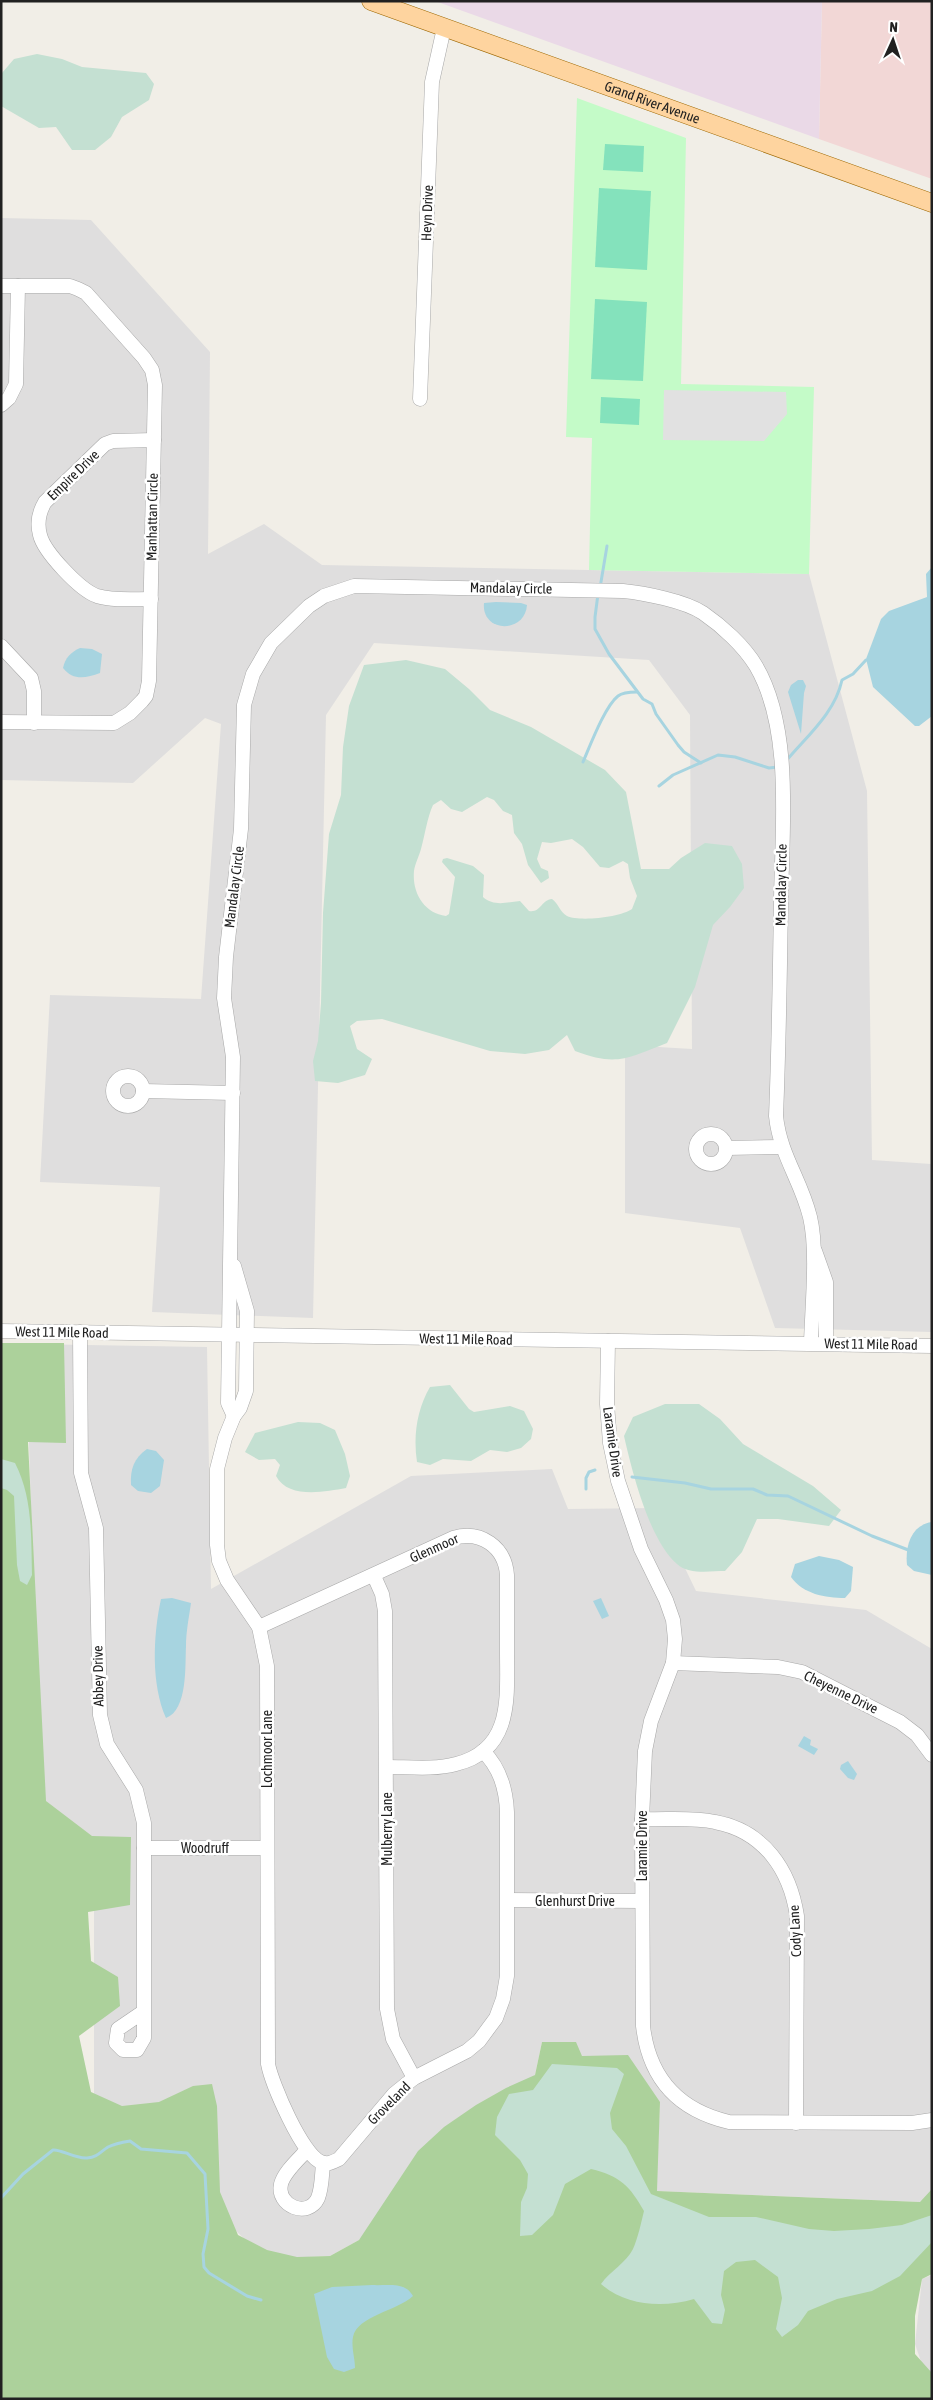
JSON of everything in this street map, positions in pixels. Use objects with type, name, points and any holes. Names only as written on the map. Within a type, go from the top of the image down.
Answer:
[{"type":"main road","name":"Grand River Avenue","points":[[371,1],[932,203]]},
{"type":"street","name":"Heyn Drive","points":[[420,399],[432,82],[444,28]]},
{"type":"street","name":"Manhattan Circle","points":[[1,286],[70,286],[86,293],[148,364],[154,378],[149,681],[146,696],[126,716],[114,723],[1,722]]},
{"type":"street","points":[[1,405],[9,398],[16,384],[18,286]]},
{"type":"street","name":"Empire Drive","points":[[151,599],[109,598],[86,591],[69,576],[42,541],[39,514],[45,502],[105,444],[114,441],[154,440]]},
{"type":"street","name":"Mandalay Circle","points":[[234,1416],[228,1403],[233,1057],[224,998],[226,957],[241,829],[244,705],[253,674],[271,643],[309,606],[324,596],[354,586],[623,591],[652,594],[701,612],[728,634],[755,664],[766,687],[777,722],[783,796],[776,1116],[781,1148],[805,1199],[811,1220],[813,1245],[811,1343]]},
{"type":"street","points":[[1,646],[31,678],[34,691],[34,723]]},
{"type":"street","points":[[143,1091],[233,1093]]},
{"type":"street","points":[[726,1148],[781,1148]]},
{"type":"street","points":[[813,1245],[826,1282],[826,1343]]},
{"type":"street","name":"Lochmoor Lane","points":[[230,1255],[246,1303],[246,1395],[234,1416],[217,1469],[217,1552],[227,1580],[259,1627],[267,1666],[268,2064],[276,2091],[307,2150],[313,2158],[323,2163]]},
{"type":"street","name":"West 11 Mile Road","points":[[1,1331],[932,1346]]},
{"type":"street","name":"Abbey Drive","points":[[80,1332],[80,1463],[83,1484],[94,1516],[96,1541],[100,1716],[107,1744],[138,1796],[144,1823],[143,2012]]},
{"type":"street","name":"Laramie Drive","points":[[608,1341],[607,1404],[610,1442],[618,1481],[641,1549],[671,1614],[675,1639],[673,1663],[647,1736],[643,1778],[643,2026],[646,2048],[661,2078],[681,2101],[709,2116],[742,2123],[912,2123],[932,2120]]},
{"type":"street","name":"Glenmoor","points":[[259,1627],[463,1535],[482,1538],[500,1551],[505,1562],[507,1575],[508,1701],[502,1724],[483,1751],[458,1764],[448,1766],[387,1767]]},
{"type":"street","name":"Mulberry Lane","points":[[374,1576],[382,1594],[385,1611],[389,2024],[399,2053],[414,2078]]},
{"type":"street","name":"Cheyenne Drive","points":[[673,1663],[778,1667],[802,1672],[900,1722],[916,1735],[932,1755]]},
{"type":"street","points":[[483,1751],[496,1768],[505,1793],[508,1900]]},
{"type":"street","name":"Cody Lane","points":[[642,1819],[700,1820],[730,1826],[746,1833],[766,1847],[785,1874],[794,1901],[796,1916],[796,2123]]},
{"type":"street","name":"Woodruff","points":[[144,1848],[267,1848]]},
{"type":"street","name":"Glenhurst Drive","points":[[508,1900],[642,1901]]},
{"type":"street","name":"Groveland","points":[[323,2163],[333,2162],[339,2158],[387,2102],[414,2078],[466,2051],[478,2041],[496,2018],[504,1999],[507,1976],[508,1900]]},
{"type":"street","points":[[307,2150],[282,2179],[280,2192],[286,2203],[297,2209],[310,2206],[315,2202],[318,2197],[323,2163]]},
{"type":"shaded area","points":[[435,1],[822,1],[819,139]]},
{"type":"shaded area","points":[[822,1],[932,1],[932,179],[819,139]]},
{"type":"shaded area","points":[[1,218],[91,220],[210,352],[208,554],[264,524],[322,565],[809,574],[867,791],[872,1160],[931,1164],[932,1332],[775,1328],[740,1228],[625,1213],[625,1045],[692,1049],[690,715],[649,660],[374,643],[326,715],[313,1318],[152,1312],[160,1187],[40,1182],[50,995],[201,999],[221,724],[205,718],[133,783],[1,780]]},
{"type":"shaded area","points":[[664,390],[786,392],[787,414],[764,441],[663,440]]},
{"type":"shaded area","points":[[26,1344],[207,1347],[211,1589],[411,1476],[552,1469],[568,1509],[656,1508],[696,1591],[866,1610],[932,1649],[932,2196],[920,2202],[656,2191],[660,2102],[582,2056],[542,2042],[535,2075],[359,2240],[330,2256],[266,2259],[220,2216],[94,2110],[94,1874],[40,1805]]},
{"type":"shaded area","points":[[932,2275],[932,2387],[930,2388],[915,2344],[922,2279]]},
{"type":"green space","points":[[37,54],[62,59],[82,67],[146,73],[154,84],[149,100],[122,117],[111,137],[95,150],[72,150],[56,127],[39,128],[1,106],[2,73],[14,59]]},
{"type":"green space","points":[[577,98],[686,138],[681,384],[814,387],[809,574],[589,570],[592,438],[566,437]]},
{"type":"green space","points":[[605,144],[644,146],[643,172],[603,170]]},
{"type":"green space","points":[[599,188],[651,191],[647,270],[595,267]]},
{"type":"green space","points":[[595,299],[647,302],[643,381],[591,379]]},
{"type":"green space","points":[[601,397],[640,399],[639,425],[600,423]]},
{"type":"green space","points":[[406,660],[445,669],[490,710],[531,727],[605,770],[626,792],[641,869],[669,869],[681,858],[705,843],[732,846],[742,864],[744,888],[713,925],[695,987],[667,1043],[622,1059],[602,1059],[575,1051],[567,1035],[549,1050],[525,1054],[490,1051],[382,1019],[357,1021],[350,1026],[357,1049],[372,1059],[365,1075],[338,1083],[315,1081],[313,1061],[318,1041],[321,1003],[323,913],[329,834],[341,795],[343,747],[349,706],[364,665]],"holes":[[[487,797],[494,800],[503,811],[512,815],[514,833],[522,844],[528,865],[541,883],[549,878],[548,871],[541,868],[537,859],[542,842],[551,843],[572,839],[583,847],[600,867],[609,868],[623,861],[628,864],[630,878],[637,896],[632,909],[610,916],[581,919],[567,916],[552,899],[533,911],[529,911],[520,901],[492,902],[483,897],[484,875],[473,866],[447,858],[443,859],[442,862],[455,877],[449,914],[446,916],[431,911],[417,894],[414,871],[433,805],[441,800],[451,809],[462,812]]]},
{"type":"green space","points":[[1,1343],[64,1343],[66,1443],[28,1442],[46,1801],[92,1836],[131,1837],[130,1905],[88,1912],[91,1961],[118,1977],[120,2006],[79,2036],[91,2092],[122,2106],[159,2102],[193,2086],[212,2084],[217,2106],[220,2192],[238,2235],[267,2250],[297,2257],[330,2256],[359,2240],[418,2151],[444,2127],[476,2105],[506,2088],[535,2075],[542,2042],[576,2042],[582,2056],[628,2055],[660,2102],[657,2191],[920,2202],[932,2189],[932,2274],[922,2279],[915,2316],[915,2354],[932,2373],[932,2399],[1,2399]]},
{"type":"green space","points":[[450,1385],[469,1409],[474,1412],[510,1406],[524,1411],[533,1429],[531,1439],[521,1448],[507,1452],[490,1450],[471,1461],[443,1459],[430,1465],[417,1462],[416,1433],[422,1404],[430,1387]]},
{"type":"green space","points":[[665,1404],[699,1404],[720,1419],[743,1444],[813,1486],[841,1510],[829,1526],[778,1519],[757,1519],[742,1552],[725,1571],[700,1572],[687,1570],[677,1564],[658,1539],[650,1522],[637,1486],[624,1436],[633,1417]]},
{"type":"green space","points":[[298,1422],[320,1423],[335,1430],[345,1454],[350,1476],[346,1488],[307,1492],[289,1488],[276,1476],[280,1465],[275,1459],[259,1460],[245,1452],[255,1433]]},
{"type":"green space","points":[[1,1459],[15,1463],[21,1476],[28,1504],[32,1575],[27,1585],[20,1581],[17,1565],[14,1496],[1,1488]]},
{"type":"green space","points":[[552,2064],[617,2068],[624,2074],[610,2113],[612,2129],[626,2146],[651,2194],[709,2217],[756,2217],[809,2229],[834,2231],[902,2225],[932,2215],[932,2242],[900,2276],[872,2291],[837,2299],[808,2311],[798,2325],[782,2337],[776,2329],[782,2298],[778,2277],[755,2260],[736,2262],[724,2271],[721,2295],[725,2310],[722,2324],[712,2323],[694,2299],[670,2304],[658,2304],[633,2301],[622,2297],[601,2284],[626,2259],[633,2249],[644,2211],[629,2189],[617,2179],[591,2169],[565,2184],[553,2215],[532,2235],[520,2236],[521,2202],[527,2188],[528,2174],[520,2160],[495,2135],[497,2117],[509,2094],[533,2090]]},
{"type":"water","points":[[932,567],[932,716],[919,726],[915,726],[873,687],[866,659],[881,619],[889,611],[927,597],[926,574]]},
{"type":"water","points":[[496,602],[527,605],[519,621],[512,625],[504,626],[489,620],[485,613],[484,603]]},
{"type":"water","points":[[80,648],[92,649],[102,654],[100,673],[75,677],[63,668],[69,656]]},
{"type":"water","points":[[798,680],[803,680],[806,686],[801,734],[788,692],[791,685]]},
{"type":"water","points":[[147,1449],[156,1451],[164,1460],[160,1486],[151,1493],[138,1491],[131,1485],[131,1474],[134,1464]]},
{"type":"water","points":[[932,1522],[932,1575],[914,1571],[907,1565],[907,1551],[914,1532],[919,1527]]},
{"type":"water","points":[[819,1556],[839,1560],[853,1567],[851,1591],[845,1598],[815,1594],[796,1583],[791,1577],[795,1564]]},
{"type":"water","points":[[172,1598],[191,1603],[182,1697],[173,1713],[166,1718],[158,1690],[155,1644],[161,1599]]},
{"type":"water","points":[[601,1598],[609,1616],[602,1619],[593,1601]]},
{"type":"water","points":[[804,1736],[811,1740],[810,1745],[818,1749],[814,1755],[798,1746]]},
{"type":"water","points":[[848,1761],[857,1774],[854,1780],[848,1778],[840,1769],[841,1765]]},
{"type":"water","points":[[400,2286],[410,2291],[413,2296],[362,2324],[356,2330],[353,2337],[355,2368],[344,2372],[334,2369],[327,2357],[314,2294],[332,2287]]},
{"type":"waterway","points":[[600,588],[607,546]]},
{"type":"waterway","points":[[598,594],[595,629],[609,654],[643,699],[652,704],[656,714],[678,745],[684,752],[701,763]]},
{"type":"waterway","points":[[787,760],[827,713],[842,680],[853,674],[866,660]]},
{"type":"waterway","points":[[583,762],[598,727],[613,701],[622,694],[637,692]]},
{"type":"waterway","points":[[659,786],[673,775],[718,755],[735,757],[769,768],[778,767]]},
{"type":"waterway","points":[[586,1489],[586,1478],[589,1472],[595,1470]]},
{"type":"waterway","points":[[632,1477],[685,1483],[711,1489],[753,1489],[767,1495],[788,1496],[872,1536],[911,1551]]},
{"type":"waterway","points":[[1,2198],[23,2174],[53,2150],[87,2158],[96,2155],[110,2146],[130,2141],[141,2149],[187,2153],[205,2174],[208,2229],[203,2254],[204,2267],[209,2273],[247,2296],[261,2300]]}]
